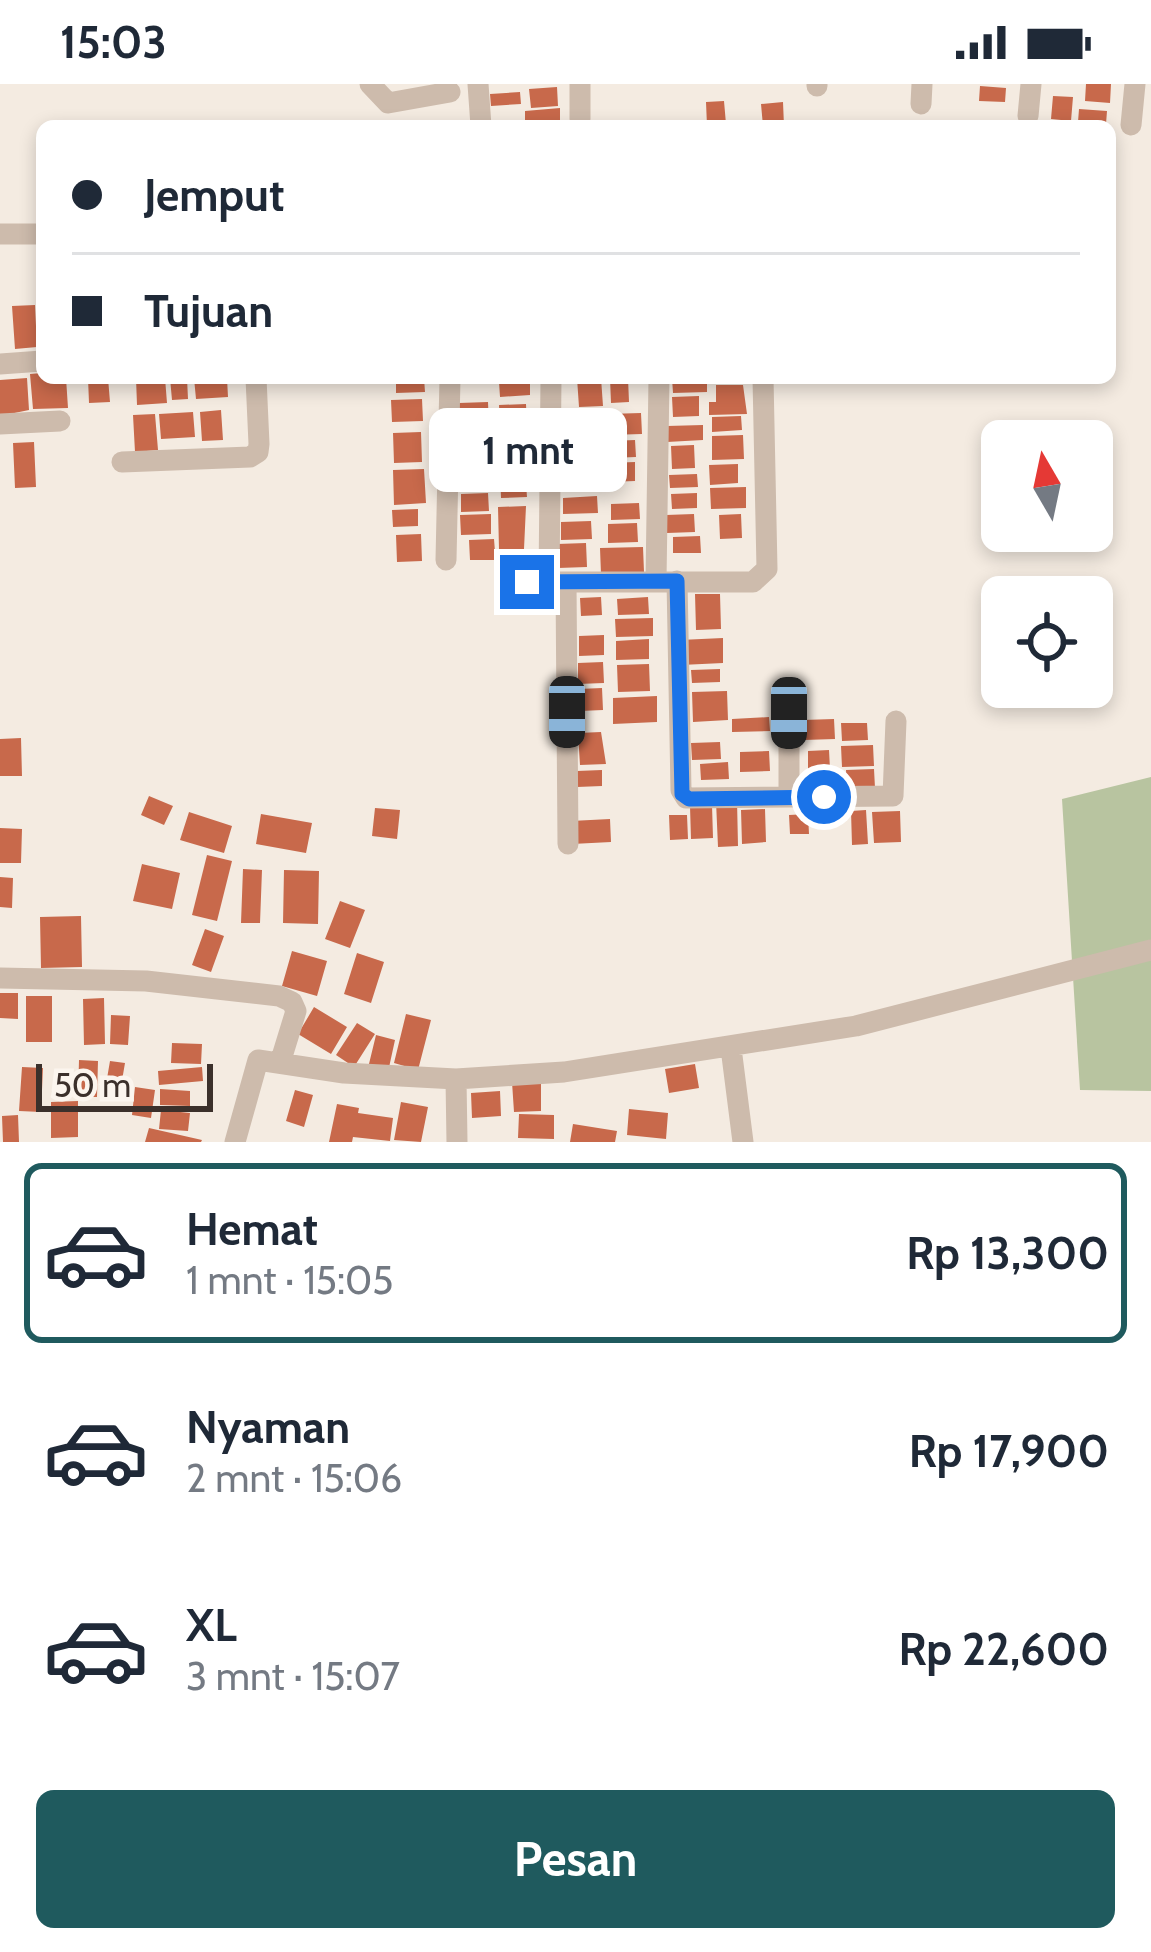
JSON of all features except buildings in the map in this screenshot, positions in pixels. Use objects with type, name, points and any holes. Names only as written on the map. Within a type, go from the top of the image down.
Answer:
[{"type":"street","points":[[370,84],[388,103],[450,92]]},
{"type":"street","points":[[478,84],[481,120]]},
{"type":"street","points":[[580,84],[580,118]]},
{"type":"street","points":[[1028,116],[1031,84]]},
{"type":"street","points":[[1131,124],[1135,84]]},
{"type":"street","points":[[0,234],[36,234]]},
{"type":"street","points":[[0,364],[36,361]]},
{"type":"street","points":[[122,462],[250,457],[259,444],[256,384]]},
{"type":"street","points":[[446,560],[450,384]]},
{"type":"street","points":[[550,384],[547,582],[568,844]]},
{"type":"street","points":[[658,384],[682,794],[689,799],[896,795],[896,721]]},
{"type":"street","points":[[547,582],[753,582],[767,569],[764,384]]},
{"type":"street","points":[[0,424],[60,421]]},
{"type":"street","points":[[789,713],[789,797]]},
{"type":"street","points":[[235,1142],[258,1060],[344,1073],[456,1079],[563,1072],[856,1026],[1151,950]]},
{"type":"street","points":[[0,978],[146,981],[279,996],[292,1002],[296,1011],[280,1063]]},
{"type":"street","points":[[731,1048],[743,1142]]},
{"type":"street","points":[[456,1079],[457,1142]]},
{"type":"green space","points":[[1151,777],[1151,1091],[1080,1090],[1062,799]]},
{"type":"route","points":[[527,582],[677,581],[682,794],[689,799],[824,797]]}]
